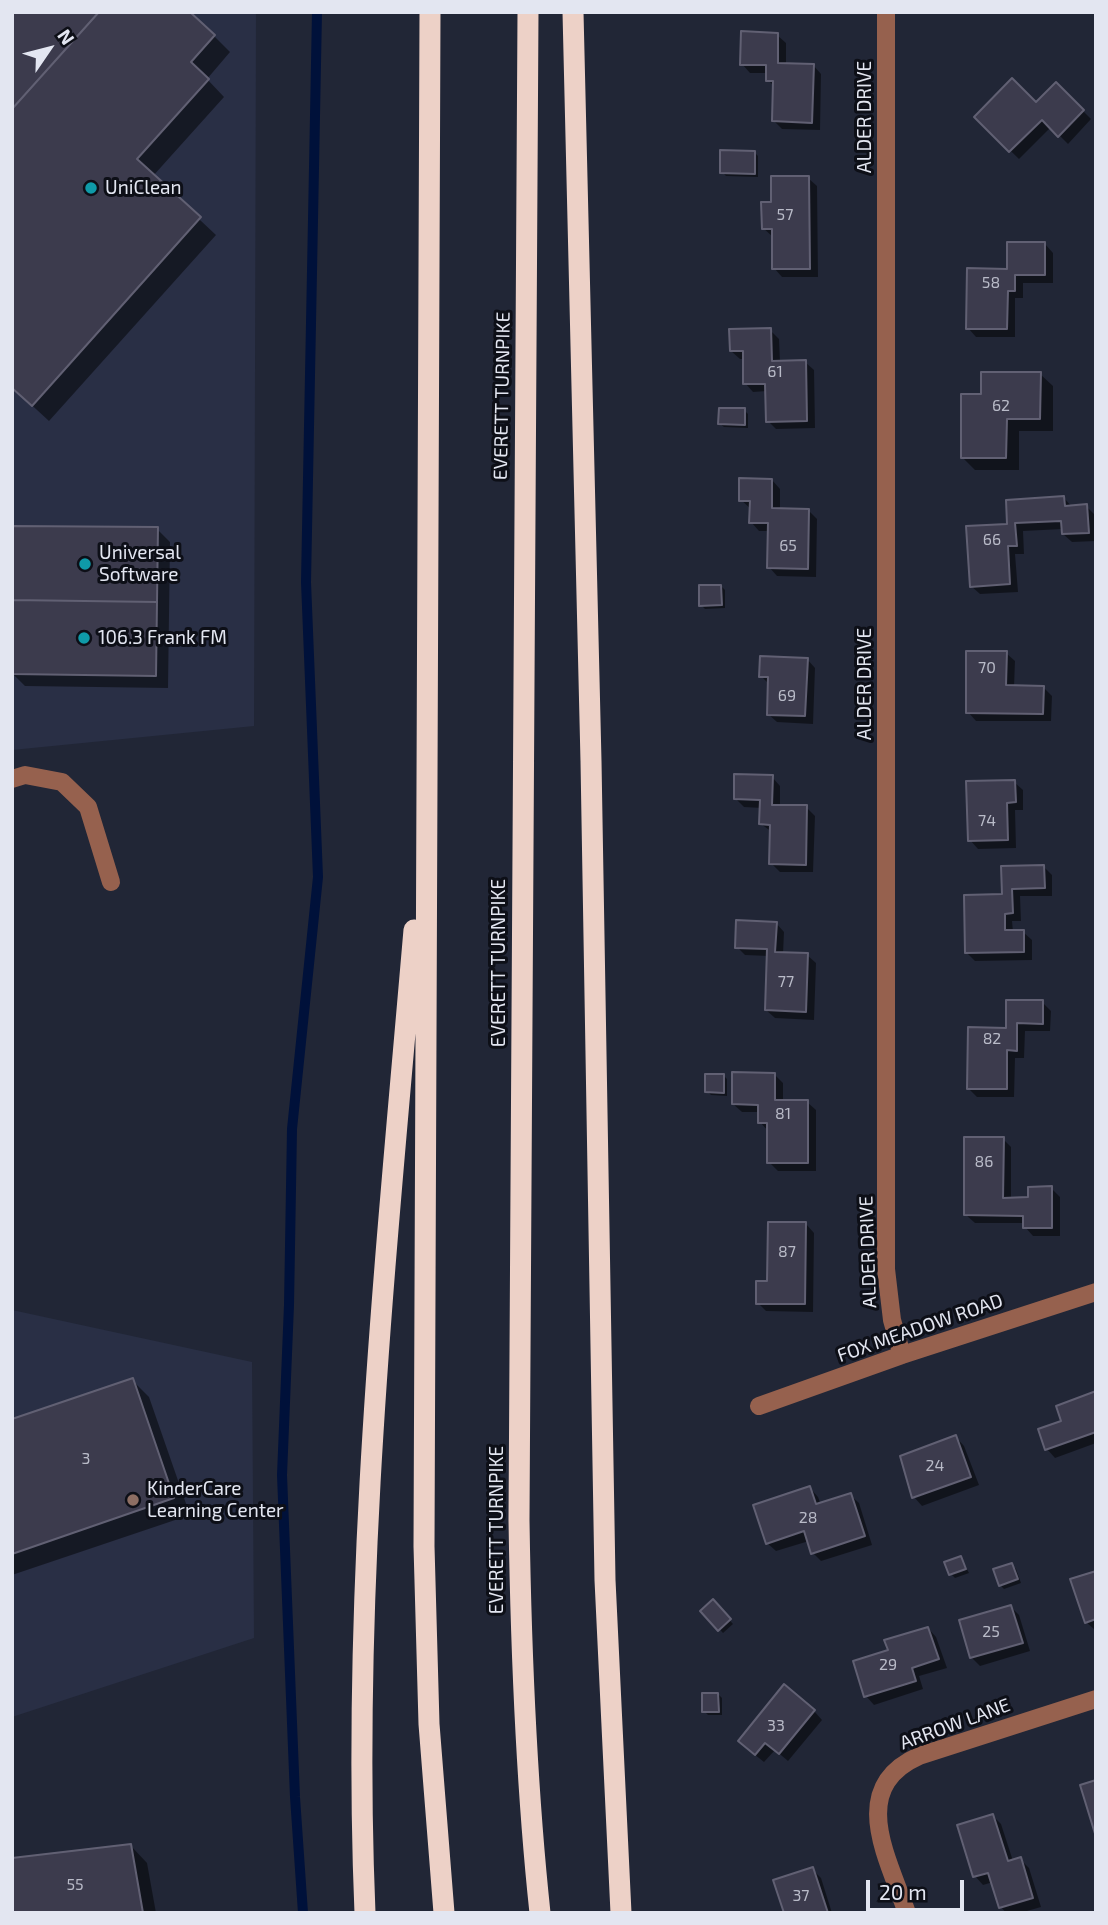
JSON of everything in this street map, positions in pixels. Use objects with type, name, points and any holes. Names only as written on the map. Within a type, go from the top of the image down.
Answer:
[{"type":"highway","points":[[430,12],[424,1570],[429,1724],[444,1913]]},
{"type":"highway","name":"EVERETT TURNPIKE","points":[[528,12],[519,1532],[525,1733],[540,1913]]},
{"type":"highway","points":[[573,12],[591,761],[605,1566],[621,1913]]},
{"type":"highway","points":[[365,1913],[360,1743],[367,1513],[426,778]]},
{"type":"highway","points":[[609,1693],[635,1913]]},
{"type":"street","name":"ALDER DRIVE","points":[[886,12],[886,1269],[892,1320],[902,1355]]},
{"type":"street","points":[[12,779],[24,775],[62,782],[88,807],[111,883]]},
{"type":"street","name":"FOX MEADOW ROAD","points":[[759,1406],[902,1355],[1096,1292]]},
{"type":"street","name":"ARROW LANE","points":[[907,1913],[878,1828],[877,1803],[892,1773],[919,1756],[1096,1699]]},
{"type":"shaded area","points":[[12,12],[256,12],[254,726],[12,750]]},
{"type":"shaded area","name":"KinderCare Learning Center","points":[[12,1310],[252,1362],[254,1638],[12,1717]]},
{"type":"building","points":[[12,12],[99,12],[12,109]]},
{"type":"building","name":"UniClean","points":[[99,12],[190,12],[215,35],[191,62],[209,79],[137,159],[201,217],[32,406],[12,388],[12,109]]},
{"type":"building","points":[[741,31],[778,33],[778,63],[814,64],[812,123],[772,121],[773,81],[766,81],[766,65],[740,65]]},
{"type":"building","points":[[1012,78],[1036,102],[1056,82],[1084,110],[1058,137],[1042,120],[1009,152],[974,117]]},
{"type":"building","points":[[720,150],[755,151],[755,174],[720,173]]},
{"type":"building","points":[[771,176],[809,176],[810,269],[772,269],[772,229],[762,229],[761,202],[771,202]]},
{"type":"building","points":[[1007,242],[1045,242],[1045,275],[1015,275],[1015,291],[1008,291],[1007,329],[966,329],[967,268],[1007,269]]},
{"type":"building","points":[[771,328],[772,361],[806,360],[807,421],[766,422],[765,384],[743,384],[743,351],[730,351],[729,329]]},
{"type":"building","points":[[981,372],[1041,372],[1040,419],[1007,419],[1006,458],[961,458],[961,394],[981,394]]},
{"type":"building","points":[[719,408],[745,408],[745,425],[718,424]]},
{"type":"building","points":[[739,478],[772,479],[772,508],[809,509],[808,569],[767,568],[768,523],[749,523],[750,501],[739,501]]},
{"type":"building","points":[[1064,496],[1065,506],[1087,504],[1089,533],[1062,534],[1061,521],[1015,523],[1017,546],[1008,546],[1010,584],[970,587],[966,526],[1007,524],[1006,500]]},
{"type":"building","name":"Universal Software","points":[[12,526],[158,527],[157,602],[12,600]]},
{"type":"building","points":[[699,585],[721,585],[722,605],[699,606]]},
{"type":"building","name":"106.3 Frank FM","points":[[12,600],[157,602],[156,676],[12,674]]},
{"type":"building","points":[[966,651],[1007,651],[1006,685],[1044,686],[1043,714],[966,713]]},
{"type":"building","points":[[760,656],[808,658],[805,716],[767,715],[768,677],[759,677]]},
{"type":"building","points":[[734,774],[773,775],[772,805],[807,805],[806,865],[769,864],[770,825],[759,824],[760,800],[734,799]]},
{"type":"building","points":[[1015,780],[1016,802],[1007,803],[1008,840],[968,841],[966,781]]},
{"type":"building","points":[[1044,865],[1045,888],[1012,889],[1013,913],[1005,914],[1005,930],[1024,930],[1024,952],[965,953],[964,895],[1002,894],[1001,866]]},
{"type":"building","points":[[736,920],[777,922],[775,952],[808,953],[806,1012],[765,1010],[767,949],[735,948]]},
{"type":"building","points":[[1006,1000],[1043,1000],[1043,1024],[1017,1023],[1017,1051],[1007,1050],[1007,1089],[967,1089],[968,1027],[1006,1028]]},
{"type":"building","points":[[732,1072],[775,1073],[775,1100],[808,1100],[808,1163],[767,1163],[767,1123],[758,1123],[758,1105],[732,1104]]},
{"type":"building","points":[[705,1074],[724,1074],[724,1093],[705,1092]]},
{"type":"building","points":[[964,1137],[1004,1137],[1003,1198],[1028,1197],[1028,1187],[1052,1186],[1052,1228],[1023,1228],[1023,1216],[964,1215]]},
{"type":"building","points":[[768,1222],[806,1222],[805,1304],[756,1304],[756,1281],[767,1281]]},
{"type":"building","points":[[133,1378],[174,1498],[12,1554],[12,1419]]},
{"type":"building","points":[[1096,1391],[1096,1432],[1045,1450],[1038,1429],[1061,1421],[1056,1406]]},
{"type":"building","points":[[956,1435],[971,1477],[912,1498],[900,1456]]},
{"type":"building","points":[[810,1486],[816,1504],[851,1493],[865,1536],[811,1554],[804,1531],[766,1544],[753,1505]]},
{"type":"building","points":[[961,1556],[966,1569],[949,1575],[944,1562]]},
{"type":"building","points":[[1012,1563],[1018,1579],[999,1586],[993,1569]]},
{"type":"building","points":[[1096,1571],[1096,1619],[1085,1623],[1070,1579]]},
{"type":"building","points":[[713,1599],[731,1619],[718,1631],[700,1611]]},
{"type":"building","points":[[1011,1605],[1023,1643],[970,1658],[959,1620]]},
{"type":"building","points":[[928,1627],[939,1659],[912,1668],[916,1681],[864,1697],[853,1661],[888,1650],[884,1640]]},
{"type":"building","points":[[784,1684],[815,1710],[779,1754],[765,1743],[755,1755],[738,1741]]},
{"type":"building","points":[[702,1693],[718,1693],[719,1712],[702,1712]]},
{"type":"building","points":[[1096,1780],[1096,1837],[1080,1785]]},
{"type":"building","points":[[993,1814],[1008,1861],[1021,1857],[1033,1898],[999,1908],[988,1873],[973,1877],[957,1825]]},
{"type":"building","points":[[131,1844],[143,1913],[12,1913],[12,1858]]},
{"type":"building","points":[[813,1867],[828,1913],[784,1913],[773,1880]]},
{"type":"waterway","points":[[303,1913],[295,1797],[282,1475],[292,1129],[318,877],[306,582],[317,12]]},
{"type":"place","name":"UniClean","points":[[91,188]]},
{"type":"place","name":"Universal Software","points":[[85,564]]},
{"type":"place","name":"106.3 Frank FM","points":[[84,638]]},
{"type":"place","name":"KinderCare Learning Center","points":[[133,1500]]}]
